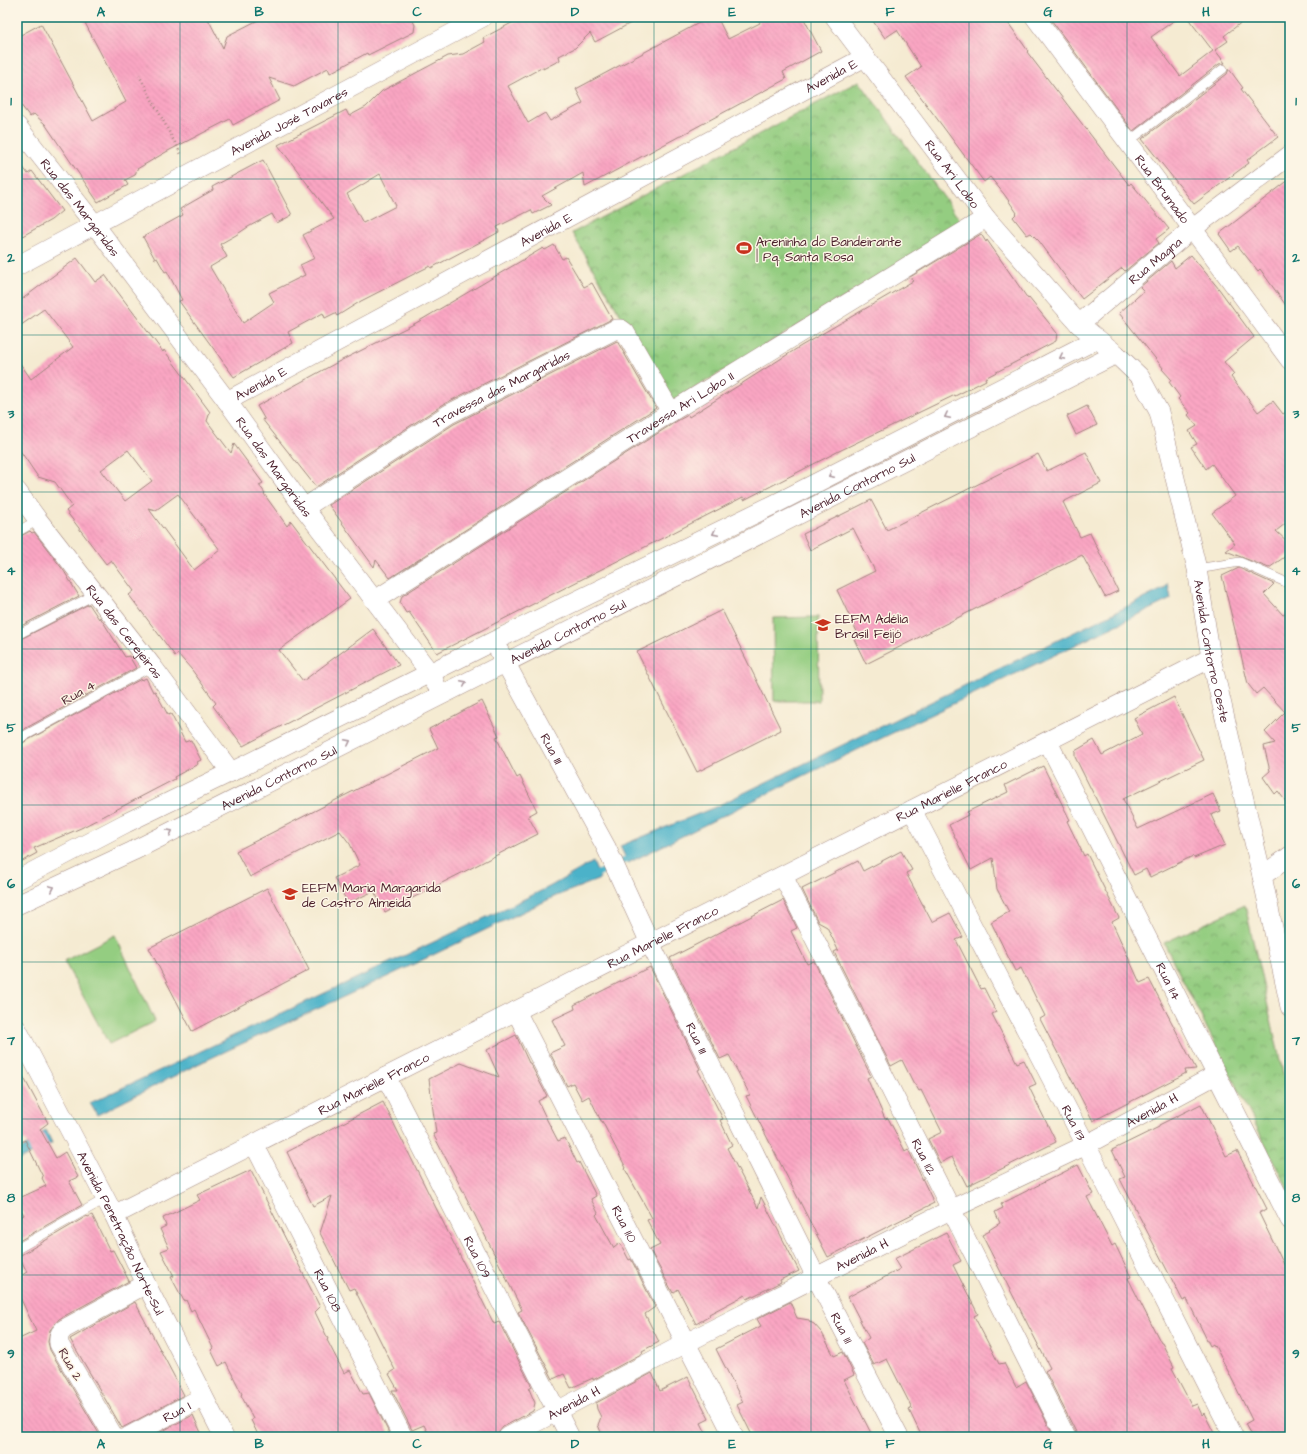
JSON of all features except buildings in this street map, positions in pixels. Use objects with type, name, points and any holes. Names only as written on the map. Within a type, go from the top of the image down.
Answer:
[{"type":"street","name":"Avenida José Tavares","points":[[17,266],[192,174],[483,17]]},
{"type":"street","name":"Rua Ari Lobo","points":[[834,17],[986,218],[1079,324]]},
{"type":"street","name":"Rua Brumado","points":[[1035,17],[1290,360]]},
{"type":"street","name":"Avenida E","points":[[227,401],[865,57]]},
{"type":"street","name":"Rua das Margaridas","points":[[17,126],[227,401],[304,508],[430,673],[442,694]]},
{"type":"street","name":"Rua Magna","points":[[1079,324],[1192,229],[1290,155]]},
{"type":"street","name":"Travessa Ari Lobo II","points":[[375,600],[671,412],[986,218]]},
{"type":"street","name":"Avenida Contorno Oeste","points":[[1079,324],[1116,354],[1140,377],[1159,412],[1197,570],[1212,658],[1262,876],[1290,1007]]},
{"type":"street","name":"Travessa das Margaridas","points":[[304,508],[449,414],[616,329],[621,329],[625,332],[671,412]]},
{"type":"street","name":"Avenida Contorno Sul","points":[[17,880],[126,823],[777,503],[1097,339]]},
{"type":"street","name":"Avenida Contorno Sul","points":[[17,905],[133,851],[1116,354]]},
{"type":"street","name":"Rua das Cerejeiras","points":[[17,491],[152,666],[231,772]]},
{"type":"street","name":"Rua 111","points":[[494,641],[606,848],[650,944],[816,1277],[899,1437]]},
{"type":"street","name":"Rua Marielle Franco","points":[[110,1207],[254,1144],[1212,658]]},
{"type":"street","name":"Rua 114","points":[[1048,742],[1290,1220]]},
{"type":"street","name":"Rua 113","points":[[912,810],[1086,1146],[1234,1437]]},
{"type":"street","points":[[1262,876],[1290,856]]},
{"type":"street","name":"Rua 112","points":[[783,876],[1066,1437]]},
{"type":"street","name":"Rua 110","points":[[516,1011],[734,1437]]},
{"type":"street","name":"Avenida Penetração Norte-Sul","points":[[17,1029],[110,1207],[146,1284],[224,1437]]},
{"type":"street","name":"Avenida H","points":[[508,1437],[816,1277],[952,1209],[1086,1146],[1216,1075]]},
{"type":"street","name":"Rua 109","points":[[386,1077],[570,1437]]},
{"type":"street","name":"Rua 108","points":[[254,1144],[403,1437]]},
{"type":"street","name":"Rua 2","points":[[114,1437],[59,1344],[58,1339],[60,1333],[64,1329],[146,1284]]},
{"type":"street","name":"Rua I","points":[[128,1437],[203,1397]]},
{"type":"lane","points":[[1128,142],[1223,69]]},
{"type":"lane","points":[[17,532],[38,520]]},
{"type":"lane","points":[[1197,570],[1240,562],[1290,584]]},
{"type":"lane","points":[[17,635],[96,594]]},
{"type":"lane","name":"Rua 4","points":[[17,740],[152,666]]},
{"type":"lane","points":[[17,1248],[110,1207]]},
{"type":"path","points":[[139,75],[192,174]]},
{"type":"green space","name":"Areninha do Bandeirante | Pq. Santa Rosa","points":[[859,81],[964,225],[672,402],[572,233]]},
{"type":"green space","points":[[818,617],[819,701],[774,701],[773,618]]},
{"type":"green space","points":[[1245,905],[1290,1104],[1290,1193],[1164,943]]},
{"type":"green space","points":[[115,935],[155,1021],[109,1044],[64,961]]},
{"type":"water","points":[[1168,583],[1171,599],[801,777],[628,863],[620,846],[713,808],[1165,588]]},
{"type":"water","points":[[593,862],[600,879],[556,896],[389,976],[198,1064],[97,1115],[90,1103],[487,917],[549,887]]},
{"type":"water","points":[[46,1130],[52,1143],[17,1161],[17,1153]]},
{"type":"waterway","points":[[591,877],[633,856]]},
{"type":"place","name":"Areninha do Bandeirante | Pq. Santa Rosa","points":[[744,248]]},
{"type":"place","name":"EEFM Adélia Brasil Feijó","points":[[823,625]]},
{"type":"place","name":"EEFM Maria Margarida de Castro Almeida","points":[[290,894]]}]
